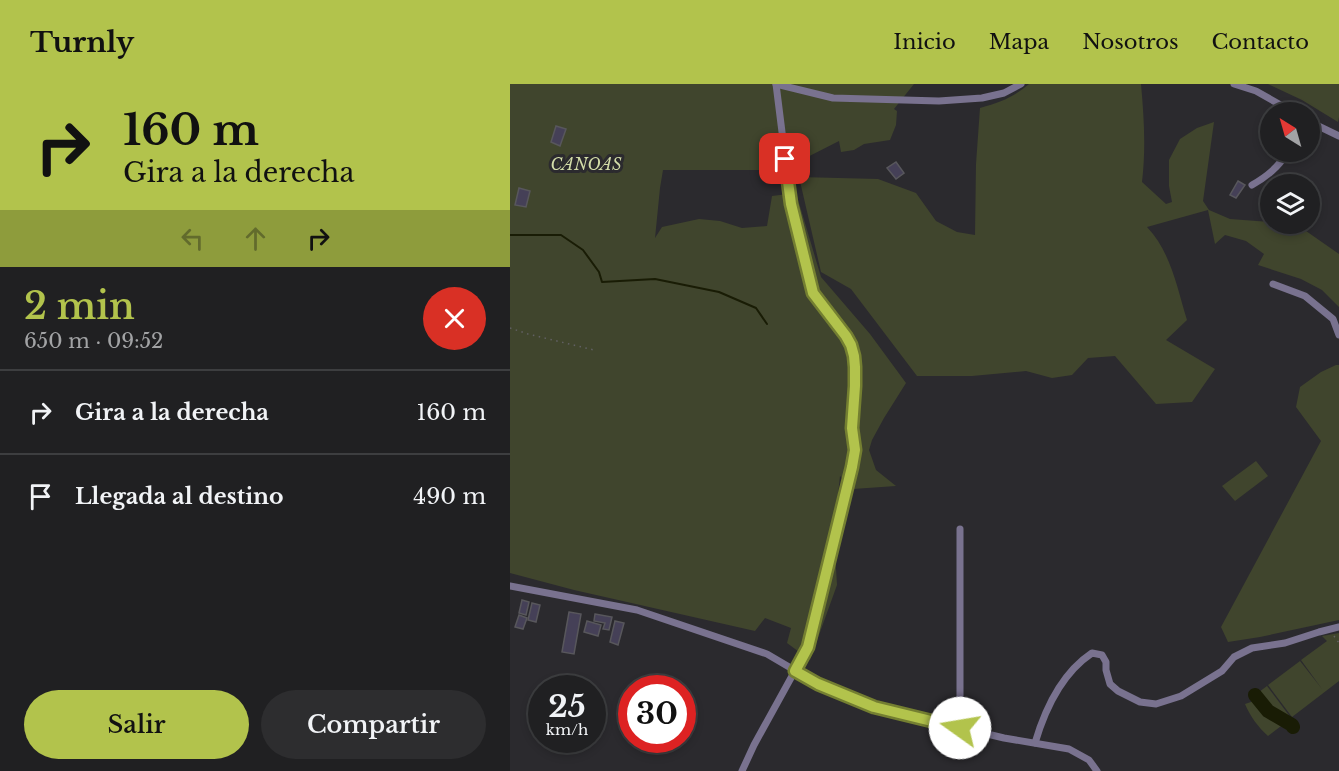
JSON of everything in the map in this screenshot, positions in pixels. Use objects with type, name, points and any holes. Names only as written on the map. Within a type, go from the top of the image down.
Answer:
[{"type":"street","points":[[742,771],[808,647],[855,450],[852,428],[855,367],[851,345],[813,293],[791,204],[776,84],[833,98],[939,101],[982,98],[1004,93],[1021,84]]},
{"type":"street","points":[[1234,84],[1256,91],[1275,102]]},
{"type":"street","points":[[1320,127],[1339,136]]},
{"type":"street","points":[[1252,185],[1266,177],[1280,162]]},
{"type":"street","points":[[1273,284],[1305,296],[1333,319],[1339,334]]},
{"type":"street","points":[[960,529],[960,728]]},
{"type":"street","points":[[510,586],[637,610],[767,654],[818,684],[874,707],[1004,738],[1069,749],[1089,760],[1097,771]]},
{"type":"street","points":[[1035,743],[1040,726],[1061,686],[1076,666],[1092,653],[1101,655],[1106,662],[1110,684],[1118,691],[1140,702],[1156,704],[1181,696],[1222,671],[1234,657],[1252,648],[1285,643],[1339,627]]},
{"type":"path","points":[[510,328],[594,350]]},
{"type":"path","points":[[1334,636],[1339,643]]},
{"type":"green space","name":"CANOAS","points":[[510,84],[914,84],[894,109],[897,111],[896,125],[890,140],[864,144],[854,150],[841,152],[839,141],[782,170],[663,170],[655,238],[662,227],[699,219],[720,221],[742,228],[767,226],[772,196],[796,193],[821,277],[870,334],[906,383],[884,418],[869,450],[876,470],[896,486],[853,489],[840,476],[834,534],[837,585],[810,660],[787,643],[791,628],[765,618],[755,631],[510,573]]},
{"type":"green space","points":[[1029,84],[1141,84],[1144,133],[1142,182],[1166,204],[1172,202],[1169,186],[1169,160],[1180,139],[1197,128],[1214,122],[1203,201],[1209,210],[1230,219],[1260,221],[1260,234],[1310,234],[1339,254],[1339,307],[1322,290],[1301,279],[1258,265],[1264,254],[1246,241],[1225,235],[1215,244],[1208,210],[1147,227],[1168,259],[1187,320],[1166,340],[1215,369],[1192,402],[1156,404],[1115,356],[1088,358],[1072,375],[1052,378],[1026,371],[972,376],[917,376],[851,289],[821,272],[799,177],[878,179],[916,193],[936,221],[957,232],[975,235],[980,108],[1017,93]]},
{"type":"green space","points":[[1268,84],[1339,84],[1338,122],[1320,111],[1320,102],[1302,100]]},
{"type":"green space","points":[[1339,365],[1339,620],[1228,642],[1221,627],[1321,441],[1296,407],[1300,387],[1321,372]]},
{"type":"green space","points":[[1256,461],[1268,476],[1235,501],[1222,486]]},
{"type":"green space","points":[[1339,633],[1339,681],[1292,717],[1268,685],[1300,661],[1322,689],[1301,660],[1327,641],[1322,636]]},
{"type":"green space","points":[[1267,686],[1291,718],[1287,721],[1272,713],[1255,695]]},
{"type":"green space","points":[[1256,697],[1261,706],[1265,707],[1267,714],[1285,723],[1268,736],[1249,713],[1245,704]]},
{"type":"building","points":[[556,126],[566,129],[560,146],[551,142]]},
{"type":"building","points":[[896,162],[904,173],[896,179],[887,168]]},
{"type":"building","points":[[1238,181],[1245,185],[1236,198],[1230,195]]},
{"type":"building","points":[[519,188],[530,191],[526,207],[515,205]]},
{"type":"building","points":[[522,600],[529,602],[526,615],[519,613]]},
{"type":"building","points":[[532,603],[540,605],[536,622],[528,620]]},
{"type":"building","points":[[569,612],[581,614],[574,654],[562,652]]},
{"type":"building","points":[[595,614],[612,617],[609,630],[603,629],[605,623],[594,621]]},
{"type":"building","points":[[519,615],[527,618],[523,629],[515,627]]},
{"type":"building","points":[[587,621],[601,625],[598,636],[584,632]]},
{"type":"building","points":[[615,621],[624,623],[618,645],[610,642]]},
{"type":"waterway","points":[[510,235],[561,235],[583,250],[599,272],[602,282],[655,279],[719,292],[756,308],[767,324]]},
{"type":"waterway","points":[[1255,695],[1268,711],[1293,727]]},
{"type":"route","points":[[785,159],[791,204],[813,293],[846,336],[851,345],[855,367],[852,428],[855,450],[852,467],[808,647],[795,671],[818,684],[874,707],[960,728]]}]
